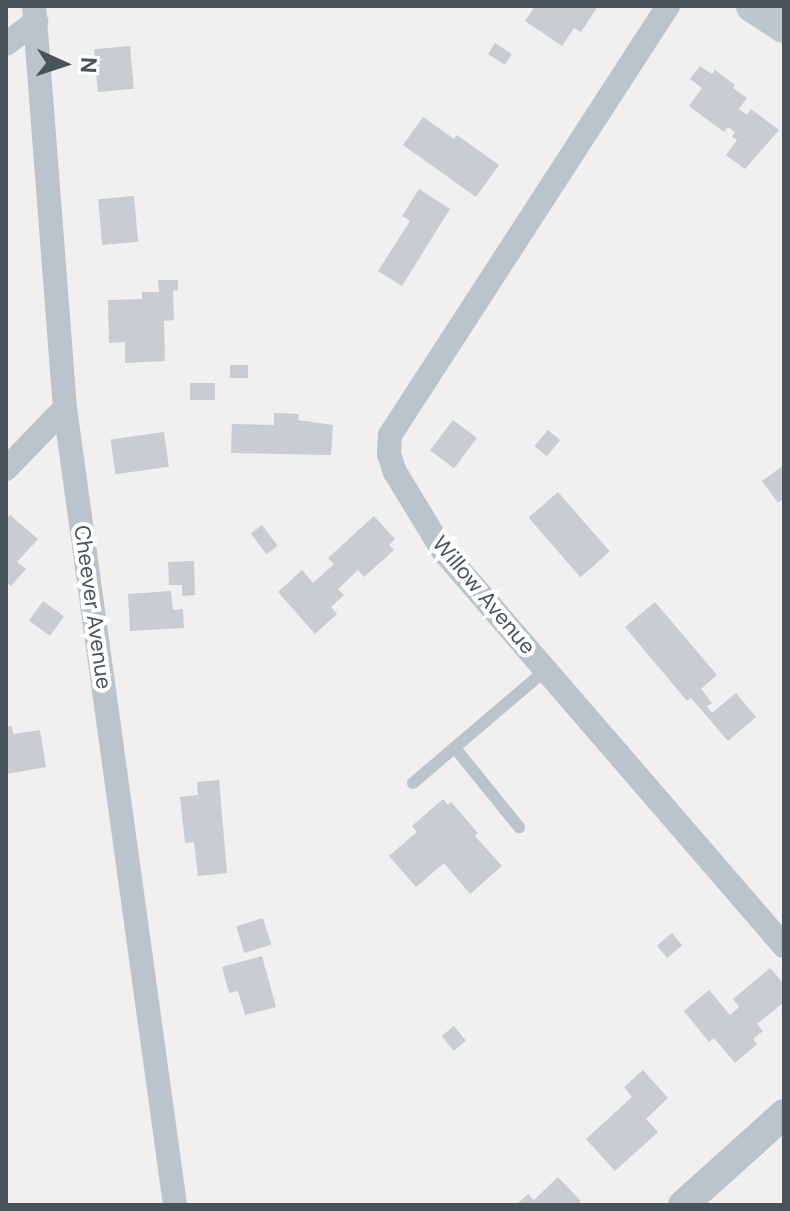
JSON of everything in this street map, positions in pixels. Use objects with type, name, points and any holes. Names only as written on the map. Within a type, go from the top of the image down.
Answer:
[{"type":"main road","points":[[753,6],[784,26]]},
{"type":"street","name":"Willow Avenue","points":[[668,6],[390,435],[389,454],[395,472],[443,551],[784,946]]},
{"type":"street","points":[[6,44],[35,14]]},
{"type":"street","name":"Cheever Avenue","points":[[35,14],[65,408],[175,1205]]},
{"type":"street","points":[[6,469],[65,408]]},
{"type":"street","points":[[683,1205],[781,1124]]},
{"type":"lane","points":[[413,783],[546,670]]},
{"type":"lane","points":[[455,748],[519,827]]},
{"type":"building","points":[[535,6],[598,6],[581,32],[574,28],[562,46],[525,21]]},
{"type":"building","points":[[495,43],[512,54],[505,65],[488,54]]},
{"type":"building","points":[[130,46],[134,89],[98,92],[94,49]]},
{"type":"building","points":[[700,66],[712,74],[715,70],[747,98],[739,109],[747,115],[751,109],[779,130],[745,169],[726,155],[737,140],[732,137],[735,132],[728,127],[724,132],[689,106],[702,88],[690,79]]},
{"type":"building","points":[[423,117],[454,139],[457,135],[499,165],[476,197],[403,145]]},
{"type":"building","points":[[419,189],[450,209],[402,286],[378,271],[410,221],[402,216]]},
{"type":"building","points":[[134,196],[138,242],[102,245],[98,199]]},
{"type":"building","points":[[158,280],[178,280],[178,290],[173,291],[174,320],[164,321],[165,361],[125,363],[125,342],[109,343],[108,300],[142,299],[142,292],[159,292]]},
{"type":"building","points":[[230,365],[248,365],[248,378],[230,378]]},
{"type":"building","points":[[190,383],[215,383],[215,400],[190,400]]},
{"type":"building","points":[[274,413],[299,414],[298,420],[333,425],[331,455],[231,453],[232,424],[274,425]]},
{"type":"building","points":[[453,420],[477,438],[454,468],[430,450]]},
{"type":"building","points":[[548,430],[560,440],[547,456],[535,446]]},
{"type":"building","points":[[164,432],[169,467],[115,474],[111,440]]},
{"type":"building","points":[[784,465],[784,498],[778,503],[762,481]]},
{"type":"building","points":[[558,492],[610,552],[580,577],[529,518]]},
{"type":"building","points":[[10,515],[38,539],[17,562],[26,569],[11,586],[6,582],[6,519]]},
{"type":"building","points":[[374,516],[395,539],[389,545],[394,550],[364,577],[358,570],[338,589],[344,595],[331,607],[337,614],[315,634],[278,592],[302,570],[313,583],[334,564],[328,558]]},
{"type":"building","points":[[262,525],[278,546],[266,554],[251,533]]},
{"type":"building","points":[[194,561],[195,595],[182,596],[182,585],[169,585],[168,562]]},
{"type":"building","points":[[171,591],[173,610],[183,609],[184,628],[130,631],[128,594]]},
{"type":"building","points":[[43,601],[64,616],[50,636],[29,620]]},
{"type":"building","points":[[655,602],[717,675],[701,689],[712,703],[707,706],[712,713],[736,693],[756,717],[728,741],[691,698],[687,701],[625,627]]},
{"type":"building","points":[[12,726],[13,734],[40,730],[46,767],[6,774],[6,727]]},
{"type":"building","points":[[219,780],[227,873],[198,876],[194,842],[185,843],[180,797],[198,795],[197,782]]},
{"type":"building","points":[[443,799],[448,805],[451,802],[478,833],[475,836],[502,866],[470,894],[444,863],[416,887],[389,856],[417,832],[412,826]]},
{"type":"building","points":[[263,918],[271,945],[244,953],[236,926]]},
{"type":"building","points":[[672,933],[682,945],[667,958],[657,946]]},
{"type":"building","points":[[262,956],[276,1007],[245,1015],[238,991],[229,993],[222,967]]},
{"type":"building","points":[[770,968],[784,984],[784,1002],[757,1024],[763,1031],[753,1039],[757,1044],[735,1063],[714,1038],[709,1042],[684,1011],[709,990],[730,1015],[739,1007],[733,999]]},
{"type":"building","points":[[454,1026],[466,1041],[454,1051],[442,1036]]},
{"type":"building","points":[[643,1070],[668,1098],[646,1119],[658,1132],[615,1171],[586,1139],[632,1097],[624,1087]]},
{"type":"building","points":[[558,1177],[581,1201],[577,1205],[516,1205],[528,1194],[534,1200]]}]
